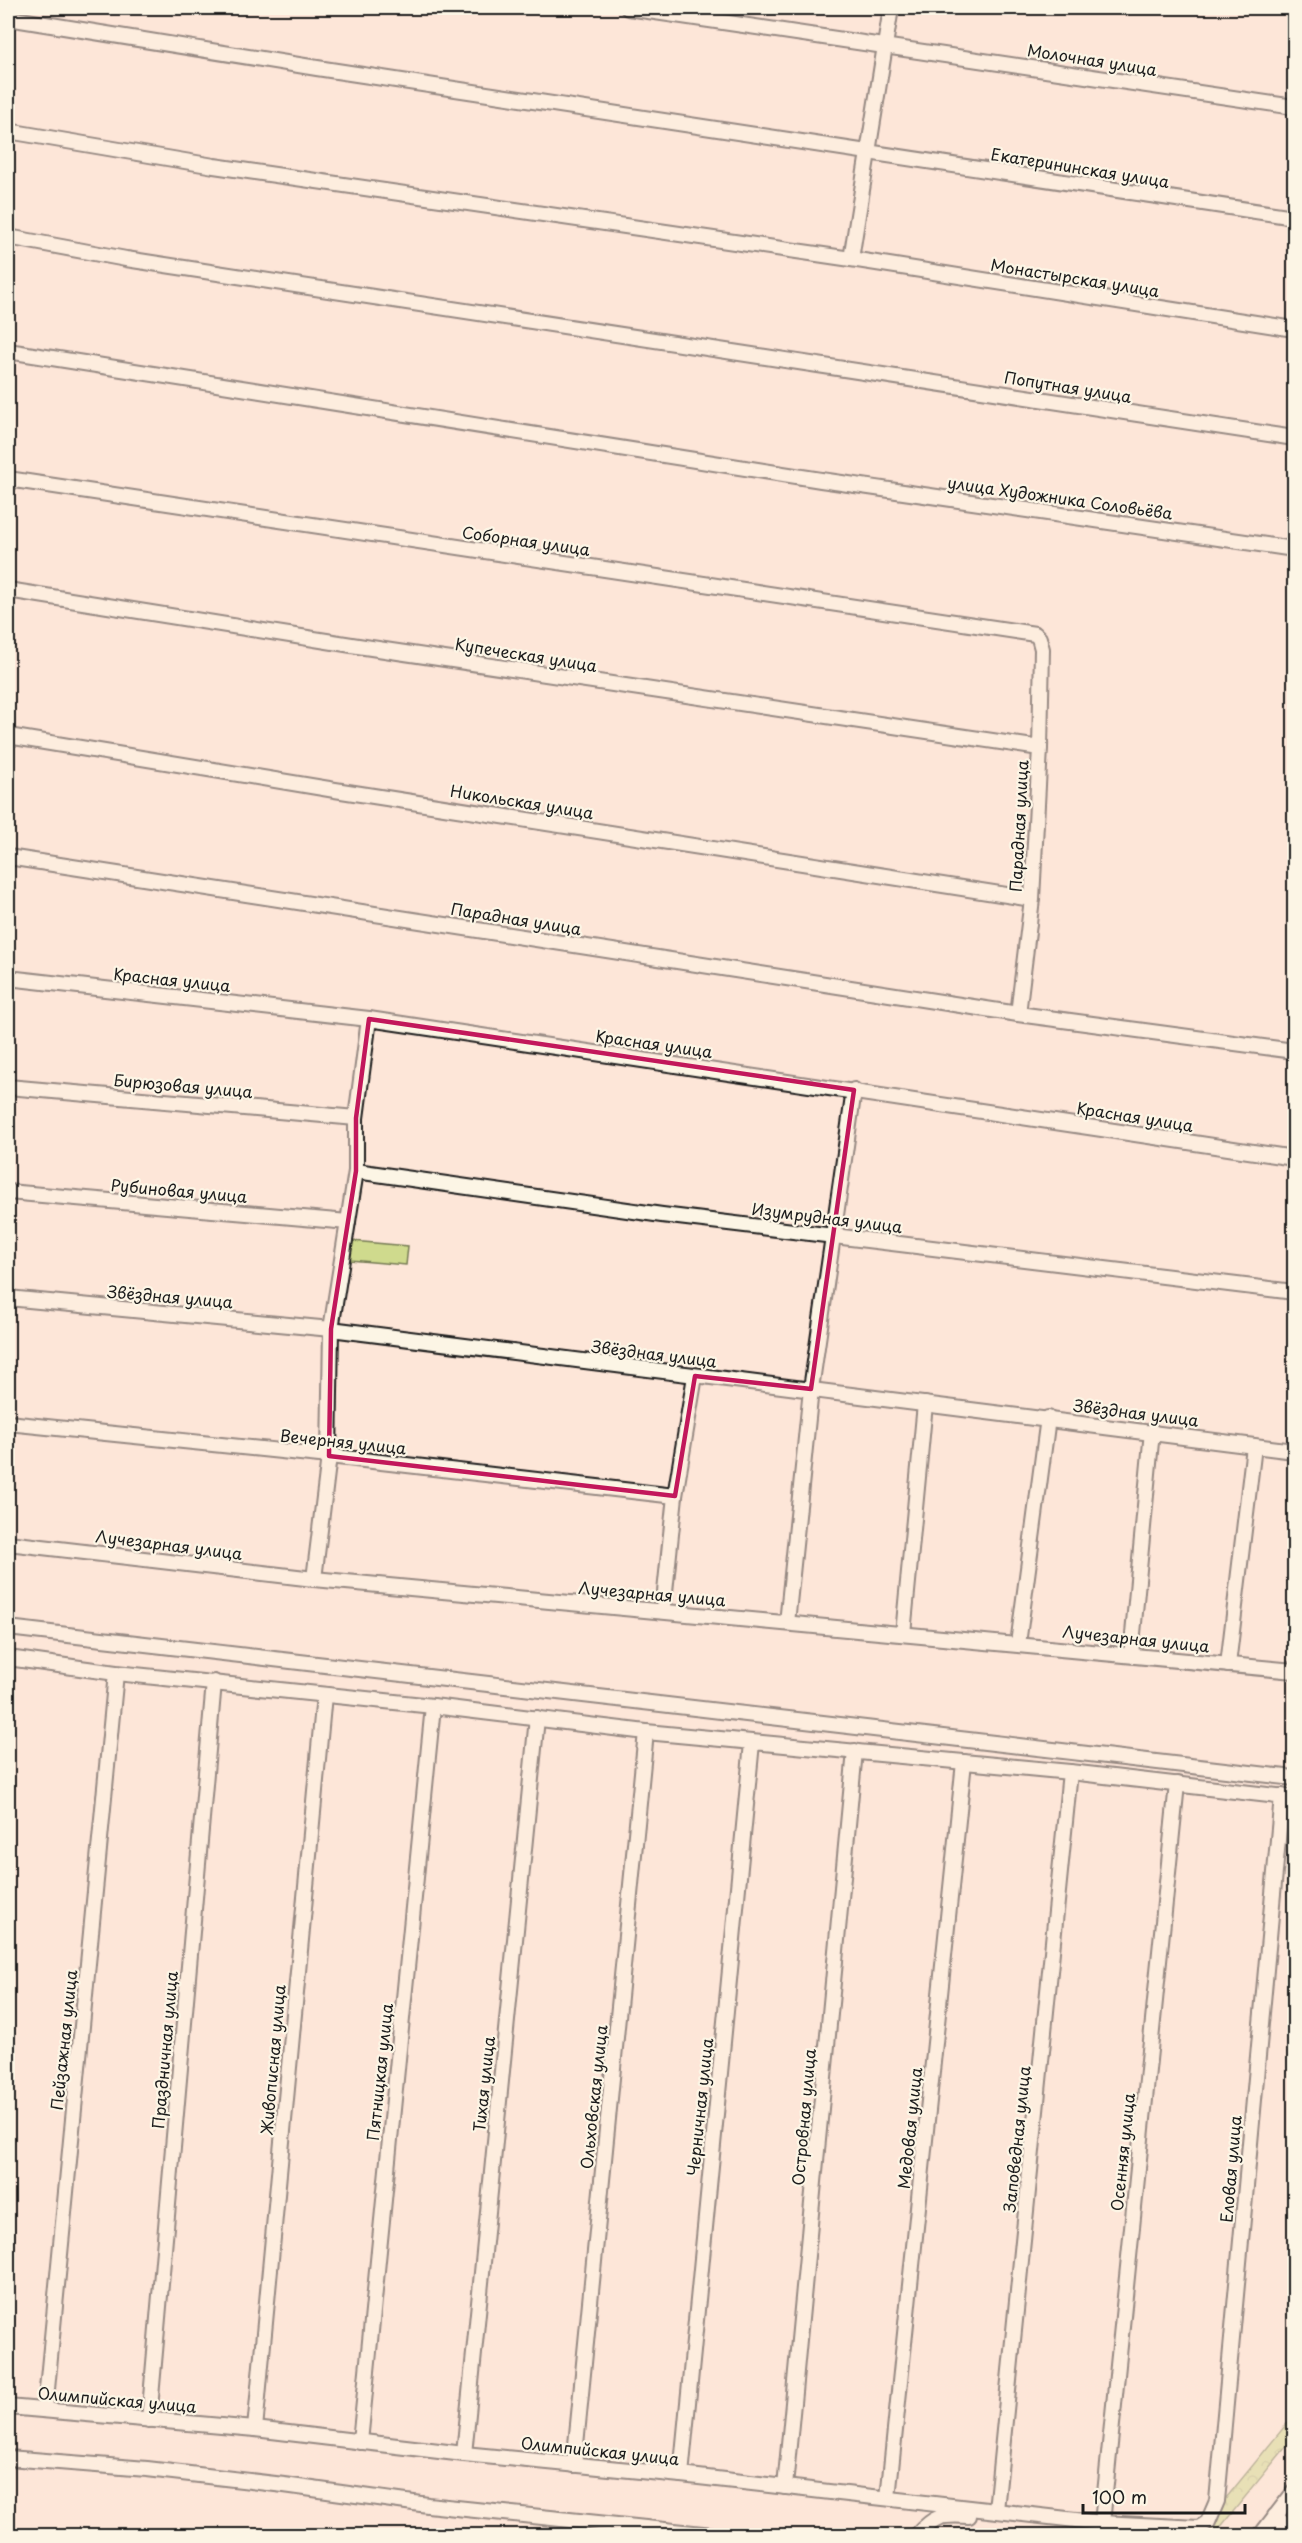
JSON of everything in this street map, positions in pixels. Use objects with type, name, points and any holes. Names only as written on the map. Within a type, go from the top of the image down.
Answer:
[{"type":"street","name":"Молочная улица","points":[[628,8],[1294,107]]},
{"type":"street","points":[[851,259],[865,152],[891,8]]},
{"type":"street","name":"Екатерининская улица","points":[[8,18],[317,69],[1294,218]]},
{"type":"street","name":"Монастырская улица","points":[[8,131],[214,166],[851,259],[1294,329]]},
{"type":"street","name":"Попутная улица","points":[[8,237],[126,259],[1294,438]]},
{"type":"street","name":"улица Художника Соловьёва","points":[[8,351],[821,480],[1294,549]]},
{"type":"street","name":"Соборная улица","points":[[8,479],[1029,633],[1039,638]]},
{"type":"street","name":"Купеческая улица","points":[[8,590],[358,646],[1040,748]]},
{"type":"street","name":"Парадная улица","points":[[1018,1014],[1032,899],[1040,748],[1042,649],[1039,638]]},
{"type":"street","name":"Никольская улица","points":[[8,736],[335,790],[1032,899]]},
{"type":"street","name":"Парадная улица","points":[[8,857],[1018,1014],[1294,1051]]},
{"type":"street","name":"Красная улица","points":[[8,978],[369,1018],[1294,1158]]},
{"type":"street","points":[[314,1579],[329,1456],[331,1329],[356,1171],[356,1118],[369,1018]]},
{"type":"street","name":"Бирюзовая улица","points":[[8,1087],[356,1118]]},
{"type":"street","points":[[787,1623],[811,1389],[854,1090]]},
{"type":"street","name":"Изумрудная улица","points":[[356,1171],[662,1215],[1294,1292]]},
{"type":"street","name":"Рубиновая улица","points":[[8,1192],[348,1222]]},
{"type":"street","name":"Звёздная улица","points":[[8,1298],[331,1329],[1152,1431],[1294,1451]]},
{"type":"street","points":[[663,1611],[675,1496],[695,1376]]},
{"type":"street","points":[[903,1634],[925,1404]]},
{"type":"street","points":[[1018,1644],[1048,1418]]},
{"type":"street","name":"Вечерняя улица","points":[[8,1423],[329,1456],[675,1496]]},
{"type":"street","points":[[1131,1655],[1152,1431]]},
{"type":"street","points":[[1228,1665],[1254,1446]]},
{"type":"street","name":"Лучезарная улица","points":[[8,1543],[314,1579],[1294,1671]]},
{"type":"street","points":[[8,1628],[1294,1778]]},
{"type":"street","points":[[8,1658],[116,1673],[433,1706],[646,1732],[1070,1772],[1288,1797]]},
{"type":"street","name":"Пейзажная улица","points":[[45,2410],[116,1673]]},
{"type":"street","name":"Праздничная улица","points":[[149,2420],[214,1682]]},
{"type":"street","name":"Живописная улица","points":[[255,2428],[324,1695]]},
{"type":"street","name":"Пятницкая улица","points":[[360,2442],[433,1706]]},
{"type":"street","name":"Тихая улица","points":[[464,2454],[537,1718]]},
{"type":"street","name":"Ольховская улица","points":[[574,2465],[646,1732]]},
{"type":"street","name":"Черничная улица","points":[[681,2475],[752,1743]]},
{"type":"street","name":"Островная улица","points":[[785,2487],[855,1751]]},
{"type":"street","name":"Медовая улица","points":[[888,2498],[963,1762]]},
{"type":"street","name":"Заповедная улица","points":[[996,2510],[1070,1772]]},
{"type":"street","name":"Осенняя улица","points":[[1102,2523],[1177,1784]]},
{"type":"street","name":"Еловая улица","points":[[1190,2526],[1199,2528],[1208,2522],[1217,2501],[1288,1797]]},
{"type":"street","name":"Олимпийская улица","points":[[8,2407],[255,2428],[464,2454],[681,2475],[1102,2523],[1190,2526]]},
{"type":"street","points":[[8,2458],[158,2471],[428,2505],[722,2535]]},
{"type":"street","points":[[1260,2535],[1294,2492]]},
{"type":"street","points":[[916,2535],[928,2523],[945,2514],[1141,2535]]},
{"type":"street","points":[[1275,2516],[1294,2533]]},
{"type":"highlighted area","points":[[369,1019],[854,1090],[811,1389],[695,1376],[675,1496],[329,1456],[331,1329],[356,1171],[356,1118]]},
{"type":"green space","points":[[352,1241],[408,1246],[406,1265],[350,1260]]},
{"type":"green space","points":[[1294,2415],[1294,2437],[1214,2535],[1195,2536]]}]
